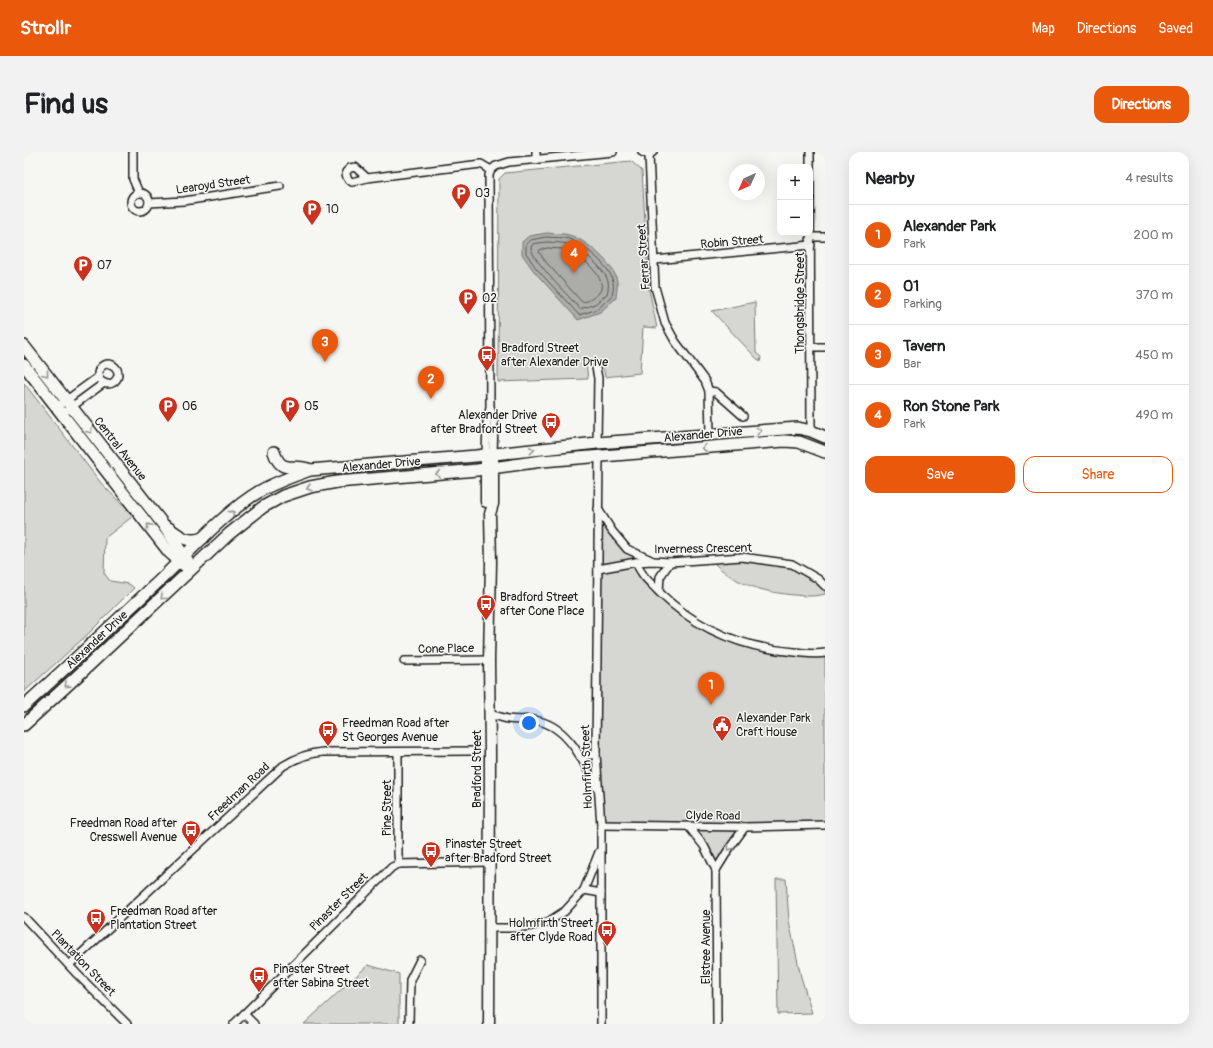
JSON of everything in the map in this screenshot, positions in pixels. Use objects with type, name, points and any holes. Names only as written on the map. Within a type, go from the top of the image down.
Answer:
[{"type":"main road","name":"Central Avenue","points":[[24,346],[162,523],[182,559]]},
{"type":"main road","name":"Central Avenue","points":[[24,365],[162,544],[182,559],[192,570]]},
{"type":"main road","name":"Alexander Drive","points":[[24,706],[158,582],[203,538],[238,508],[260,492],[290,477],[310,470],[597,443],[798,428],[811,431],[825,437]]},
{"type":"main road","name":"Alexander Drive","points":[[24,725],[229,534],[246,519],[283,496],[310,487],[337,482],[490,469],[599,456],[784,441],[799,442],[825,452]]},
{"type":"main road","points":[[274,452],[278,463],[284,467],[301,467],[310,470]]},
{"type":"main road","points":[[162,523],[188,541],[203,538]]},
{"type":"main road","points":[[158,582],[166,558],[162,544]]},
{"type":"street","points":[[133,152],[133,179],[139,193],[146,196],[149,202],[147,207],[142,210],[133,208],[131,200],[139,193]]},
{"type":"street","points":[[536,152],[536,160]]},
{"type":"street","points":[[367,178],[480,164],[491,170],[503,163],[613,152]]},
{"type":"street","name":"Thongsbridge Street","points":[[810,152],[811,431]]},
{"type":"street","name":"Ferrar Street","points":[[648,153],[656,287],[665,323],[675,341],[705,382],[709,391],[710,434]]},
{"type":"street","name":"Bradford Street","points":[[489,1024],[490,514],[493,504],[490,454],[494,422],[490,408],[489,175],[491,170]]},
{"type":"street","name":"Learoyd Street","points":[[149,202],[184,201],[280,186]]},
{"type":"street","points":[[811,237],[825,237]]},
{"type":"street","name":"Robin Street","points":[[655,260],[811,245]]},
{"type":"street","points":[[810,347],[825,347]]},
{"type":"street","points":[[69,403],[98,377],[100,369],[104,365],[110,365],[116,368],[118,374],[116,380],[111,384],[104,383],[98,377]]},
{"type":"street","points":[[596,368],[598,378],[597,443]]},
{"type":"street","points":[[59,410],[104,383]]},
{"type":"street","name":"Ferrar Street","points":[[709,391],[716,392],[743,416]]},
{"type":"street","name":"Holmfirth Street","points":[[599,456],[596,754],[601,825],[601,1024]]},
{"type":"street","points":[[598,509],[612,531],[627,549],[653,561]]},
{"type":"street","name":"Inverness Crescent","points":[[598,569],[636,562],[670,562],[742,557],[792,564],[818,579],[825,586]]},
{"type":"street","points":[[636,562],[641,574],[669,602],[692,619],[718,634],[742,643],[776,651],[817,655],[825,653]]},
{"type":"street","points":[[659,591],[660,576],[670,562]]},
{"type":"street","name":"Cone Place","points":[[404,661],[489,660]]},
{"type":"street","points":[[490,715],[508,719],[537,720],[547,723],[567,738],[580,756],[598,791]]},
{"type":"street","name":"Freedman Road","points":[[69,965],[283,766],[291,761],[312,753],[472,751]]},
{"type":"street","name":"Pine Street","points":[[398,752],[399,864]]},
{"type":"street","points":[[580,756],[596,754]]},
{"type":"street","name":"Clyde Road","points":[[601,825],[689,827],[825,825]]},
{"type":"street","name":"Elstree Avenue","points":[[689,827],[704,846],[716,870],[717,1024]]},
{"type":"street","points":[[716,870],[745,827]]},
{"type":"street","points":[[490,928],[520,928],[532,926],[548,922],[565,911],[584,890],[600,849]]},
{"type":"street","points":[[399,864],[490,862]]},
{"type":"street","name":"Pinaster Street","points":[[234,1024],[385,872],[399,864]]},
{"type":"street","points":[[584,890],[601,893]]},
{"type":"street","name":"Plantation Street","points":[[24,917],[127,1024]]},
{"type":"street","points":[[409,1024],[410,980],[420,960]]},
{"type":"street","points":[[244,1014],[254,1024]]},
{"type":"shaded area","points":[[631,161],[642,171],[649,289],[657,328],[643,327],[640,373],[605,377],[602,360],[586,362],[588,379],[498,382],[499,179],[505,173]]},
{"type":"shaded area","points":[[755,302],[756,353],[761,357],[760,362],[712,311]]},
{"type":"shaded area","points":[[24,383],[101,483],[133,516],[105,538],[104,573],[110,581],[129,584],[134,588],[87,635],[24,692]]},
{"type":"shaded area","points":[[598,509],[627,549],[653,561],[636,562],[641,574],[692,619],[743,643],[825,653],[825,825],[745,827],[716,870],[689,827],[601,825],[598,791]]},
{"type":"shaded area","points":[[742,557],[792,564],[825,586],[825,594],[802,596],[782,594],[759,589],[738,581],[728,575],[710,559]]},
{"type":"shaded area","points":[[776,879],[786,879],[789,921],[801,977],[812,1013],[778,1014]]},
{"type":"shaded area","points":[[368,965],[399,974],[399,1024],[304,1024]]},
{"type":"water","points":[[547,233],[566,234],[576,237],[599,254],[611,268],[617,282],[616,298],[600,312],[578,320],[533,270],[522,254],[522,242],[529,236]]},
{"type":"place","name":"03","points":[[461,210]]},
{"type":"place","name":"10","points":[[312,226]]},
{"type":"place","name":"Ron Stone Park","points":[[574,273]]},
{"type":"place","name":"07","points":[[83,282]]},
{"type":"place","name":"02","points":[[468,315]]},
{"type":"place","name":"Tavern","points":[[325,362]]},
{"type":"place","name":"Bradford Street after Alexander Drive","points":[[487,372]]},
{"type":"place","name":"01","points":[[431,399]]},
{"type":"place","name":"06","points":[[168,423]]},
{"type":"place","name":"05","points":[[290,423]]},
{"type":"place","name":"Alexander Drive after Bradford Street","points":[[551,439]]},
{"type":"place","name":"Bradford Street after Cone Place","points":[[486,621]]},
{"type":"place","name":"Alexander Park","points":[[711,705]]},
{"type":"place","name":"Alexander Park Craft House","points":[[722,742]]},
{"type":"place","name":"Freedman Road after St Georges Avenue","points":[[328,747]]},
{"type":"place","name":"Freedman Road after Cresswell Avenue","points":[[191,847]]},
{"type":"place","name":"Pinaster Street after Bradford Street","points":[[431,868]]},
{"type":"place","name":"Freedman Road after Plantation Street","points":[[96,935]]},
{"type":"place","name":"Holmfirth Street after Clyde Road","points":[[607,947]]},
{"type":"place","name":"Pinaster Street after Sabina Street","points":[[259,993]]}]
